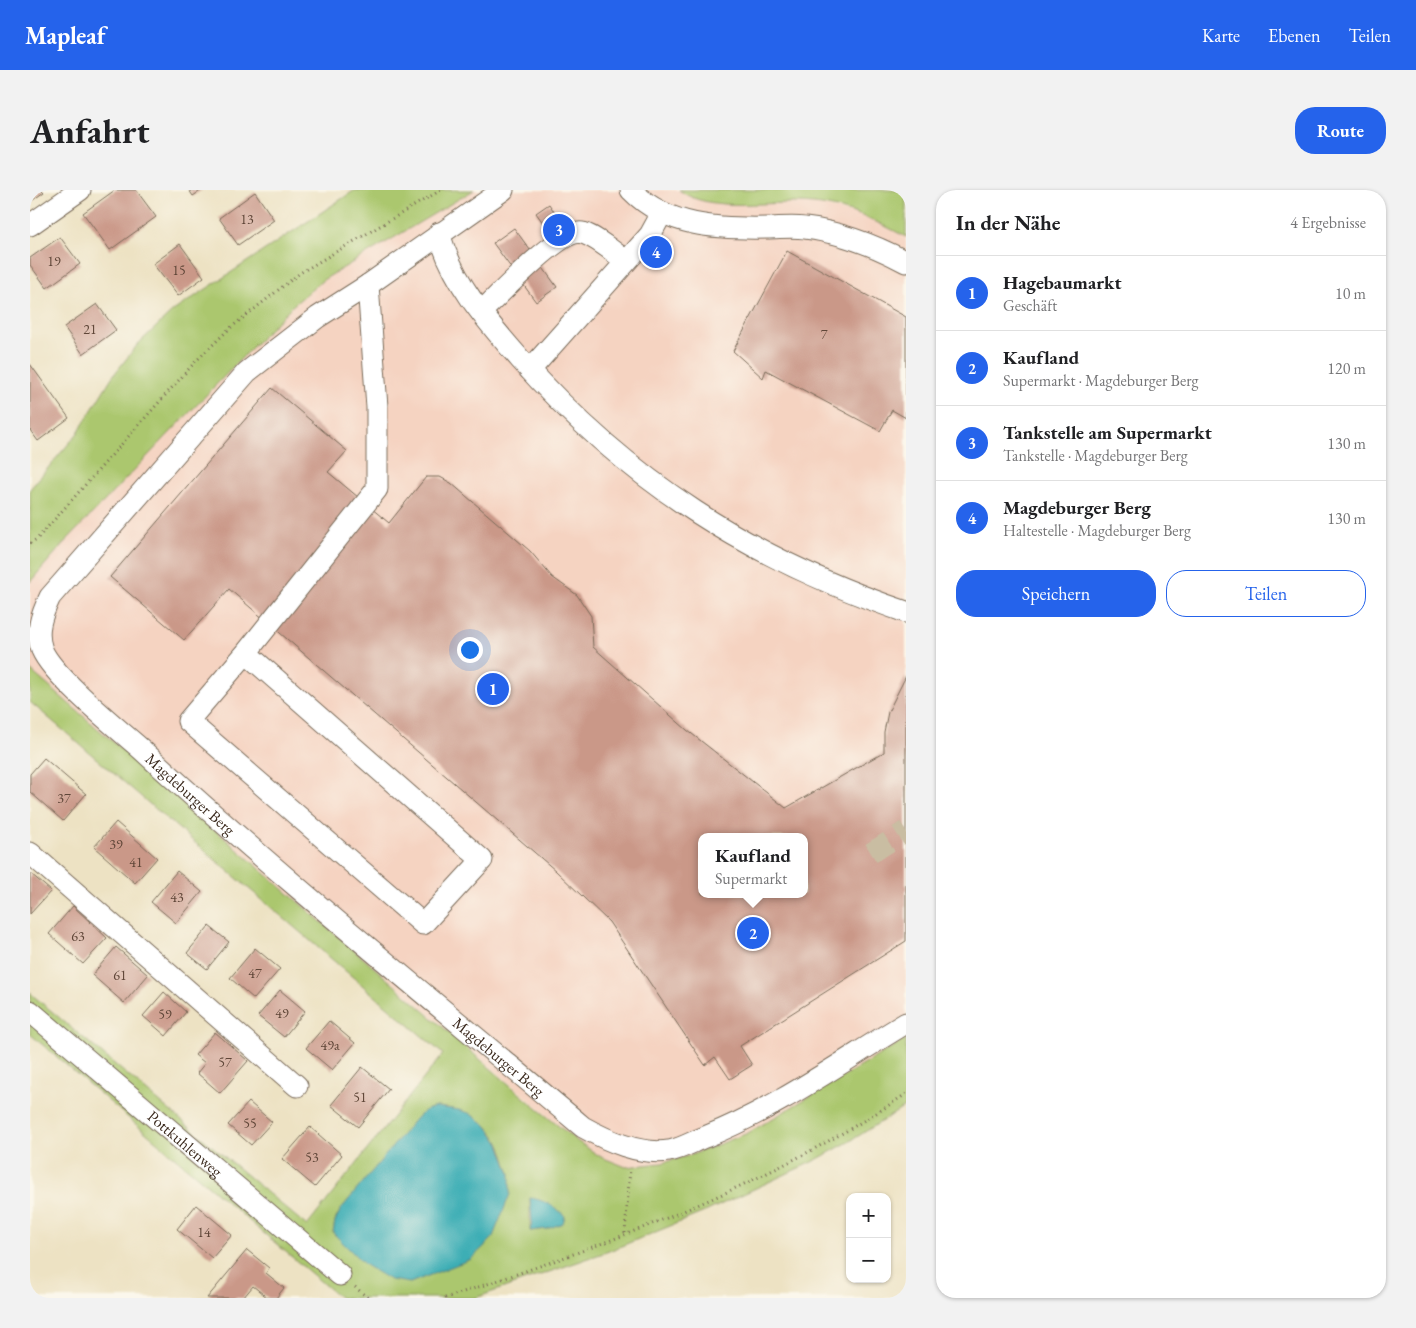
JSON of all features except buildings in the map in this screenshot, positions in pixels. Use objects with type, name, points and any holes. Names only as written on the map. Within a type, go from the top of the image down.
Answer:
[{"type":"street","points":[[30,225],[80,190]]},
{"type":"street","name":"Magdeburger Berg","points":[[503,190],[291,337],[247,372],[50,598],[38,630],[42,649],[52,665],[92,704],[226,825],[583,1127],[604,1139],[632,1149],[669,1151],[740,1123],[906,1022]]},
{"type":"street","points":[[631,190],[641,200],[662,213],[687,223],[716,228],[803,228],[832,233],[890,253],[906,262]]},
{"type":"street","points":[[530,370],[650,235],[662,213]]},
{"type":"street","points":[[439,233],[445,254],[457,280],[481,312],[567,410],[609,448],[651,482],[697,514],[744,543],[845,591],[906,612]]},
{"type":"street","points":[[481,312],[552,245],[569,234],[582,233],[626,261]]},
{"type":"street","points":[[246,653],[482,860],[423,924],[188,721],[246,653],[377,489],[378,417],[368,285]]},
{"type":"street","points":[[30,853],[297,1086]]},
{"type":"street","name":"Pottkuhlenweg","points":[[30,1011],[340,1275]]},
{"type":"path","points":[[30,543],[44,532],[195,362],[229,329],[300,273],[441,190]]},
{"type":"path","points":[[445,1298],[527,1271],[733,1190],[814,1150],[906,1094]]},
{"type":"path","points":[[625,1233],[632,1149]]},
{"type":"shaded area","points":[[474,190],[679,190],[683,193],[814,204],[871,218],[906,237],[906,1039],[748,1133],[691,1155],[662,1163],[626,1167],[601,1157],[577,1141],[30,670],[30,582],[65,542],[291,307],[323,280]]},
{"type":"green space","points":[[355,190],[474,190],[323,280],[291,307],[65,542],[30,582],[30,489],[77,434],[112,377],[138,344],[173,311]]},
{"type":"green space","points":[[679,190],[906,190],[906,237],[861,216],[838,208],[797,203],[725,204],[692,198]]},
{"type":"green space","points":[[30,670],[534,1106],[577,1141],[601,1157],[626,1167],[662,1163],[691,1155],[748,1133],[906,1039],[906,1106],[816,1160],[707,1211],[609,1251],[475,1298],[340,1298],[30,1034],[30,993],[307,1226],[443,1054],[30,702]],"holes":[[[436,1107],[463,1112],[487,1126],[500,1145],[510,1174],[439,1271],[410,1283],[333,1233],[335,1221],[341,1209],[426,1110]],[[530,1198],[547,1229],[530,1231]]]},
{"type":"water","points":[[436,1107],[469,1113],[486,1125],[498,1141],[510,1174],[510,1194],[492,1239],[471,1259],[410,1283],[390,1280],[365,1265],[333,1233],[335,1221],[341,1209],[416,1118],[426,1110]]},
{"type":"water","points":[[530,1198],[549,1204],[565,1216],[563,1223],[547,1229],[530,1231],[532,1221]]},
{"type":"tunnel","points":[[871,853],[906,831]]},
{"type":"place","name":"Tankstelle am Supermarkt","points":[[559,230]]},
{"type":"place","name":"Magdeburger Berg","points":[[656,252]]},
{"type":"place","name":"Hagebaumarkt","points":[[493,689]]},
{"type":"place","name":"Kaufland","points":[[753,933]]}]
